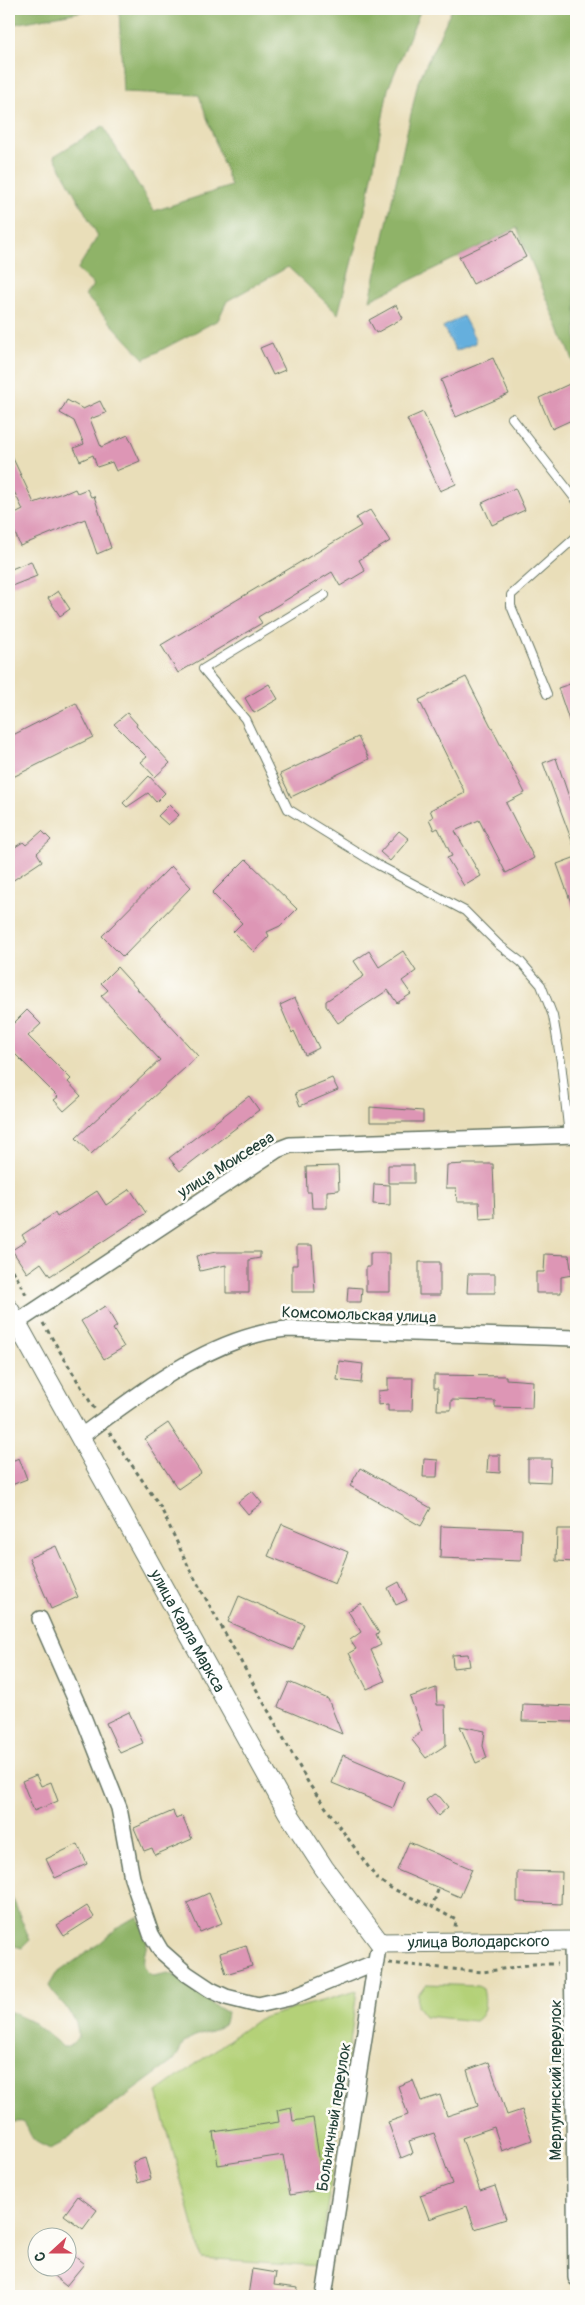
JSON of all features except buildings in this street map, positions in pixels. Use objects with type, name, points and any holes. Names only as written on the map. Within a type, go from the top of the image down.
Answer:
[{"type":"street","name":"улица Моисеева","points":[[12,1316],[35,1310],[277,1150],[290,1145],[573,1136]]},
{"type":"street","name":"улица Карла Маркса","points":[[12,1316],[287,1811],[324,1868],[380,1943]]},
{"type":"street","name":"Комсомольская улица","points":[[80,1437],[169,1374],[242,1337],[263,1331],[286,1329],[576,1338]]},
{"type":"street","points":[[40,1619],[84,1719],[120,1808],[132,1878],[150,1934],[162,1951],[187,1974],[211,1990],[226,1997],[258,2005],[289,1998],[376,1962]]},
{"type":"street","name":"улица Володарского","points":[[380,1943],[574,1941]]},
{"type":"street","name":"Мерлугинский переулок","points":[[574,1941],[572,1964],[576,2278]]},
{"type":"street","name":"Больничный переулок","points":[[324,2296],[380,1943]]},
{"type":"lane","points":[[512,418],[576,500]]},
{"type":"lane","points":[[547,694],[512,606],[511,595],[576,537]]},
{"type":"lane","points":[[325,594],[203,669],[245,719],[288,809],[378,865],[465,911],[499,944],[521,962],[541,985],[553,1016],[573,1136]]},
{"type":"path","points":[[9,1264],[102,1421],[160,1506],[190,1570],[309,1784],[377,1879],[391,1888],[432,1906]]},
{"type":"path","points":[[376,1962],[484,1972],[534,1964],[572,1964]]},
{"type":"green space","points":[[9,9],[95,9],[9,25]]},
{"type":"green space","points":[[119,9],[421,9],[388,89],[367,203],[338,314],[288,267],[227,301],[218,320],[144,359],[85,295],[94,285],[77,270],[98,236],[54,156],[103,126],[154,211],[231,186],[199,95],[123,92]]},
{"type":"green space","points":[[452,9],[576,9],[576,367],[517,228],[370,300],[418,82]]},
{"type":"green space","points":[[9,1890],[30,1940],[22,1948],[15,1946],[9,1933]]},
{"type":"green space","points":[[138,1917],[147,1935],[144,1962],[148,1972],[153,1976],[168,1973],[197,1985],[210,2003],[227,2013],[225,2023],[221,2027],[189,2039],[172,2062],[60,2144],[50,2149],[35,2141],[24,2123],[9,2123],[9,2011],[34,2023],[63,2047],[68,2047],[78,2038],[75,2022],[49,1986],[56,1974],[100,1943],[122,1924]]},
{"type":"green space","points":[[427,1984],[478,1986],[483,1989],[485,1998],[481,2015],[475,2021],[425,2016],[417,2006],[418,1993]]},
{"type":"green space","points":[[357,1991],[319,2266],[202,2258],[157,2092],[258,2019]]},
{"type":"water","points":[[463,316],[475,339],[475,343],[456,351],[443,327]]}]
